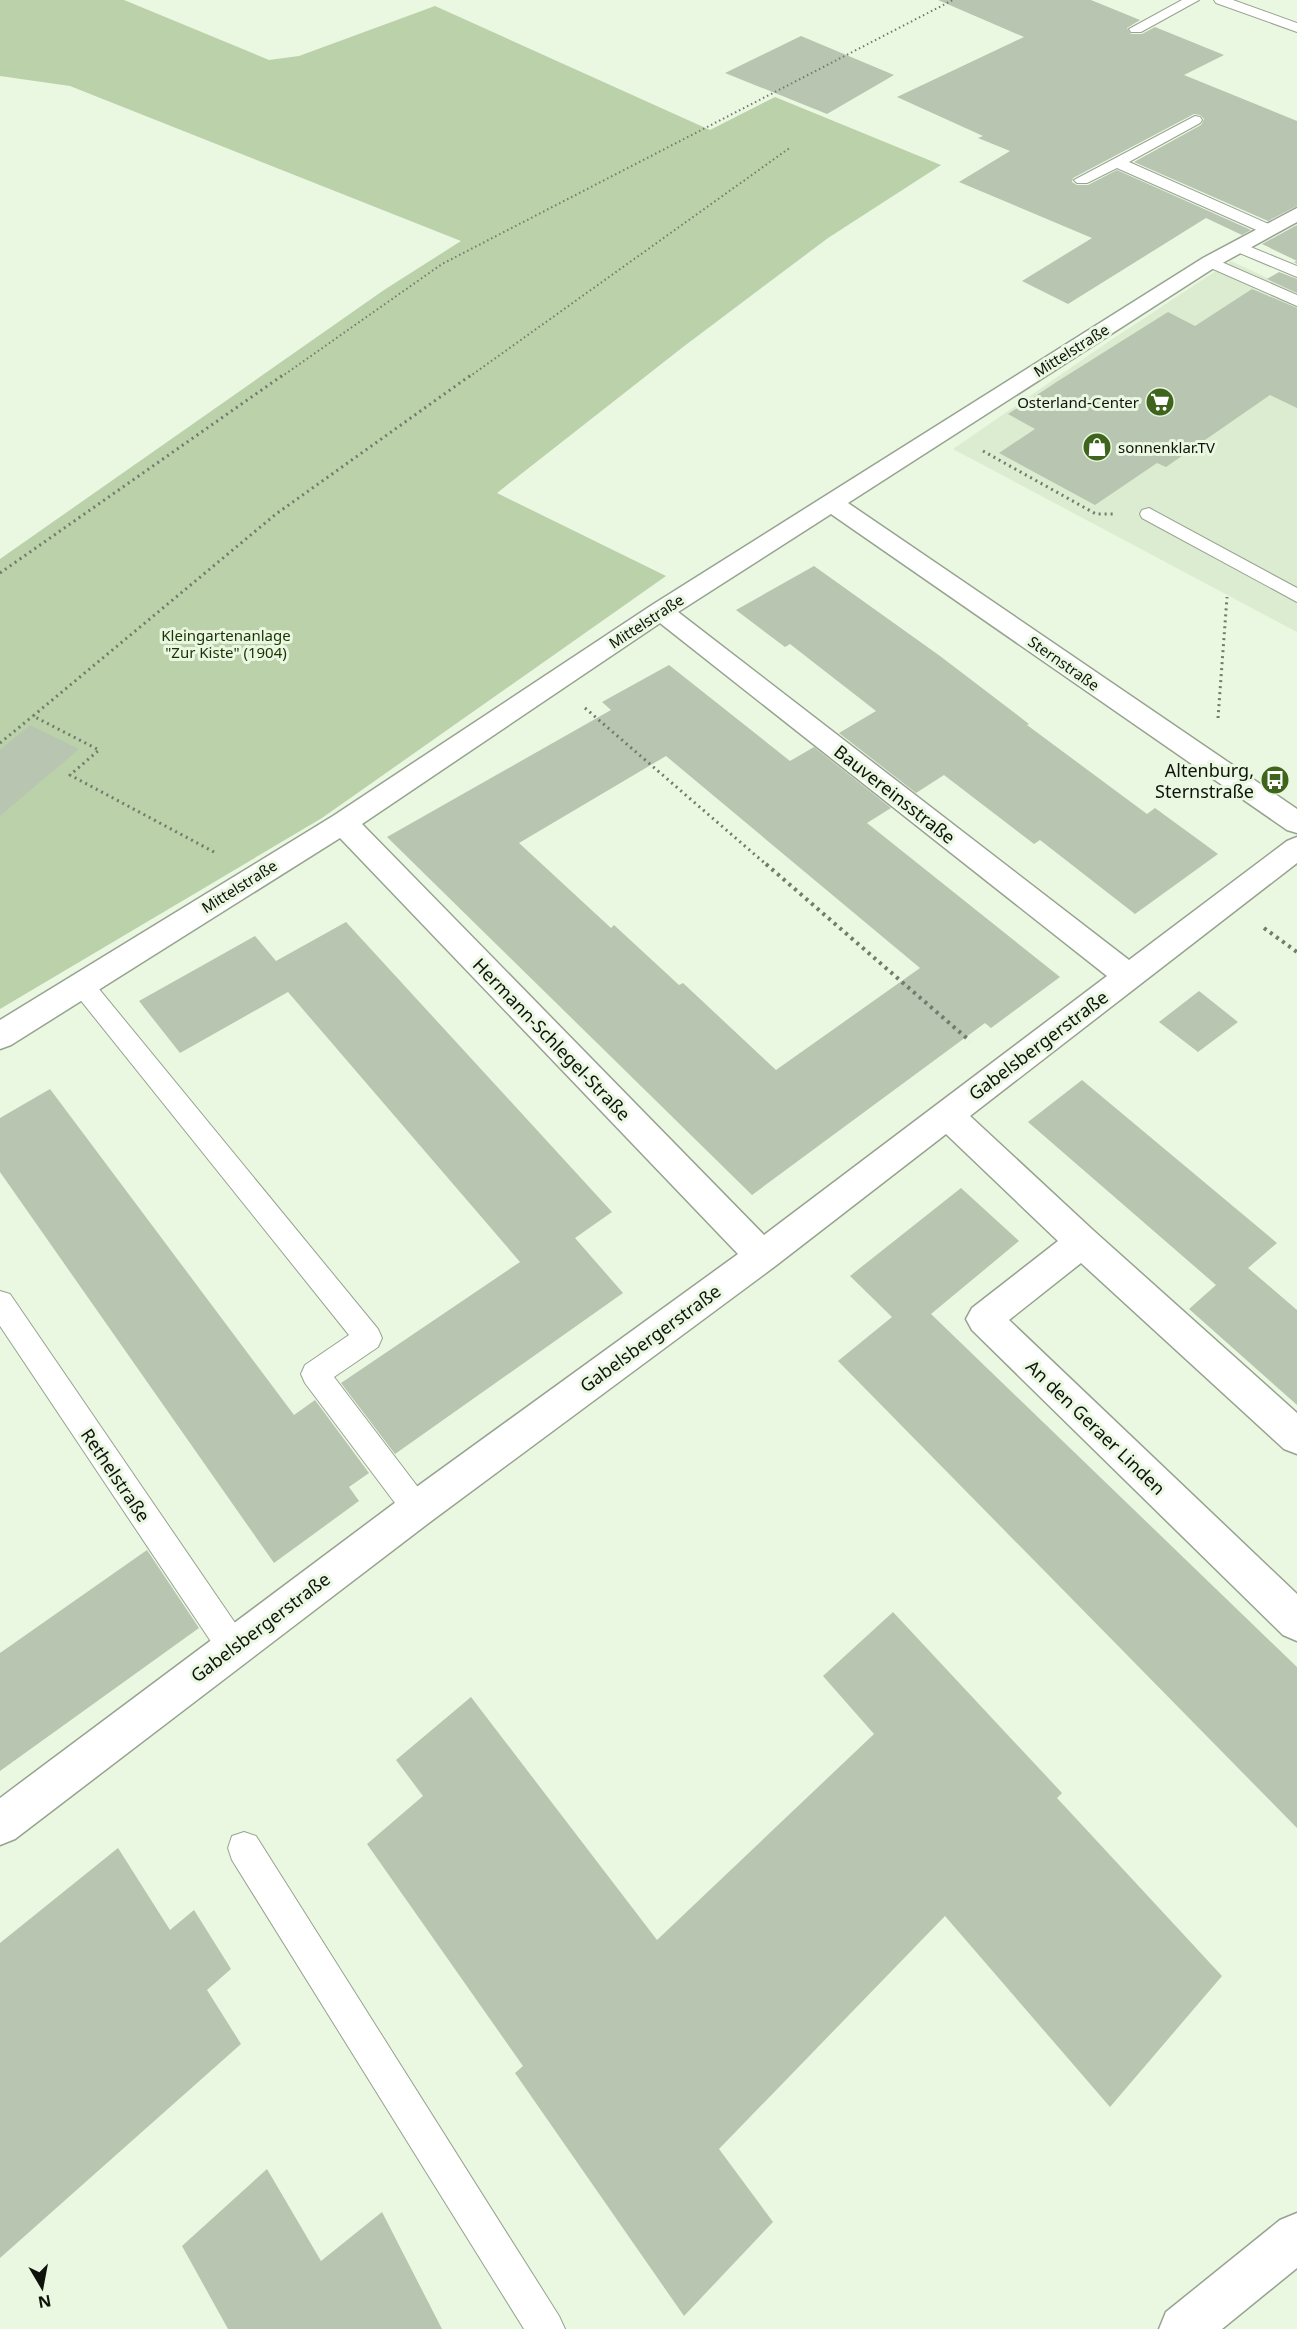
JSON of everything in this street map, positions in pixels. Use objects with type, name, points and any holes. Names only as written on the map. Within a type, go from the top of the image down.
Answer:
[{"type":"street","name":"Mittelstraße","points":[[0,1036],[343,823],[661,611],[1209,262],[1297,214]]},
{"type":"street","name":"Sternstraße","points":[[832,503],[1297,824]]},
{"type":"street","name":"Bauvereinsstraße","points":[[661,611],[1130,976]]},
{"type":"street","name":"Hermann-Schlegel-Straße","points":[[343,823],[762,1256]]},
{"type":"street","name":"Gabelsbergerstraße","points":[[0,1824],[417,1509],[762,1256],[1297,848]]},
{"type":"street","points":[[947,1114],[1082,1242],[1297,1437]]},
{"type":"street","name":"An den Geraer Linden","points":[[1082,1242],[984,1319],[1297,1621]]},
{"type":"street","points":[[1183,2329],[1297,2237]]},
{"type":"lane","points":[[1136,29],[1192,0]]},
{"type":"lane","points":[[1221,0],[1297,28]]},
{"type":"lane","points":[[1082,180],[1195,120]]},
{"type":"lane","points":[[1117,162],[1267,229]]},
{"type":"lane","points":[[1236,246],[1297,272]]},
{"type":"lane","points":[[1209,262],[1297,301]]},
{"type":"lane","points":[[1149,514],[1297,596]]},
{"type":"lane","points":[[82,985],[368,1338],[315,1374],[417,1509]]},
{"type":"lane","name":"Rethelstraße","points":[[0,1303],[233,1647]]},
{"type":"lane","points":[[244,1848],[546,2329]]},
{"type":"path","points":[[0,573],[442,264],[953,0]]},
{"type":"path","points":[[0,743],[276,514],[791,147]]},
{"type":"path","points":[[946,430],[1096,514],[1149,514]]},
{"type":"path","points":[[1215,767],[1229,559]]},
{"type":"path","points":[[554,682],[1005,1071]]},
{"type":"path","points":[[33,716],[99,750],[70,775],[258,874]]},
{"type":"shaded area","points":[[1231,261],[1297,292],[1297,632],[953,449]]},
{"type":"green space","name":"Kleingartenanlage \"Zur Kiste\" (1904)","points":[[0,0],[124,0],[269,60],[299,56],[435,6],[710,130],[775,97],[941,165],[828,238],[683,347],[497,493],[666,576],[322,818],[0,1009],[0,559],[384,290],[461,241],[70,86],[0,76]]},
{"type":"building","points":[[938,0],[1091,0],[1140,20],[1127,28],[1131,34],[1142,34],[1155,27],[1224,55],[1184,75],[1297,121],[1297,206],[1268,221],[1134,162],[1201,125],[1204,119],[1194,114],[1073,178],[1072,182],[1077,185],[1088,185],[1117,170],[1251,230],[1242,235],[1206,218],[1068,304],[1022,281],[1092,238],[959,182],[1010,151],[978,138],[983,136],[897,97],[1024,37]]},
{"type":"building","points":[[801,36],[894,75],[827,114],[725,73]]},
{"type":"building","points":[[1297,225],[1297,261],[1262,244]]},
{"type":"building","points":[[1279,272],[1297,279],[1297,293],[1267,279]]},
{"type":"building","name":"Osterland-Center","points":[[1252,289],[1297,308],[1297,408],[1270,395],[1166,467],[1157,463],[1095,505],[999,453],[1035,429],[1008,414],[1058,381],[1168,312],[1195,326]]},
{"type":"building","points":[[814,566],[940,656],[1029,724],[1027,725],[1147,814],[1155,808],[1218,854],[1135,914],[1040,840],[1034,844],[944,775],[916,793],[839,733],[876,711],[790,644],[785,647],[736,610]]},
{"type":"building","points":[[669,665],[790,761],[814,747],[891,808],[867,823],[1060,977],[991,1028],[985,1023],[752,1195],[387,837],[611,710],[602,702]],"holes":[[[666,756],[920,968],[776,1070],[683,983],[679,985],[614,925],[611,928],[519,843]]]},
{"type":"building","points":[[30,725],[79,749],[0,816],[0,750]]},
{"type":"building","points":[[346,922],[612,1212],[575,1238],[623,1293],[395,1454],[341,1383],[520,1262],[288,992],[180,1053],[139,1001],[255,936],[276,961]]},
{"type":"building","points":[[1199,991],[1238,1022],[1198,1052],[1159,1022]]},
{"type":"building","points":[[1082,1080],[1277,1243],[1248,1268],[1297,1310],[1297,1405],[1189,1309],[1216,1285],[1028,1122]]},
{"type":"building","points":[[50,1089],[294,1415],[315,1400],[369,1473],[349,1487],[359,1501],[274,1563],[0,1172],[0,1118]]},
{"type":"building","points":[[961,1188],[1019,1241],[931,1314],[1297,1667],[1297,1828],[838,1361],[892,1317],[850,1276]]},
{"type":"building","points":[[147,1550],[199,1628],[0,1771],[0,1653]]},
{"type":"building","points":[[893,1612],[1062,1793],[1057,1798],[1222,1976],[1110,2107],[945,1916],[719,2149],[773,2222],[684,2316],[515,2073],[523,2066],[367,1844],[423,1796],[396,1760],[471,1697],[657,1940],[874,1734],[823,1676]]},
{"type":"building","points":[[118,1848],[170,1930],[194,1910],[231,1969],[207,1990],[241,2044],[0,2258],[0,1943]]},
{"type":"building","points":[[267,2169],[321,2261],[382,2212],[442,2329],[228,2329],[182,2246]]},
{"type":"place","name":"Osterland-Center","points":[[1160,402]]},
{"type":"place","name":"sonnenklar.TV","points":[[1097,447]]},
{"type":"place","name":"Altenburg, Sternstraße","points":[[1275,780]]}]
